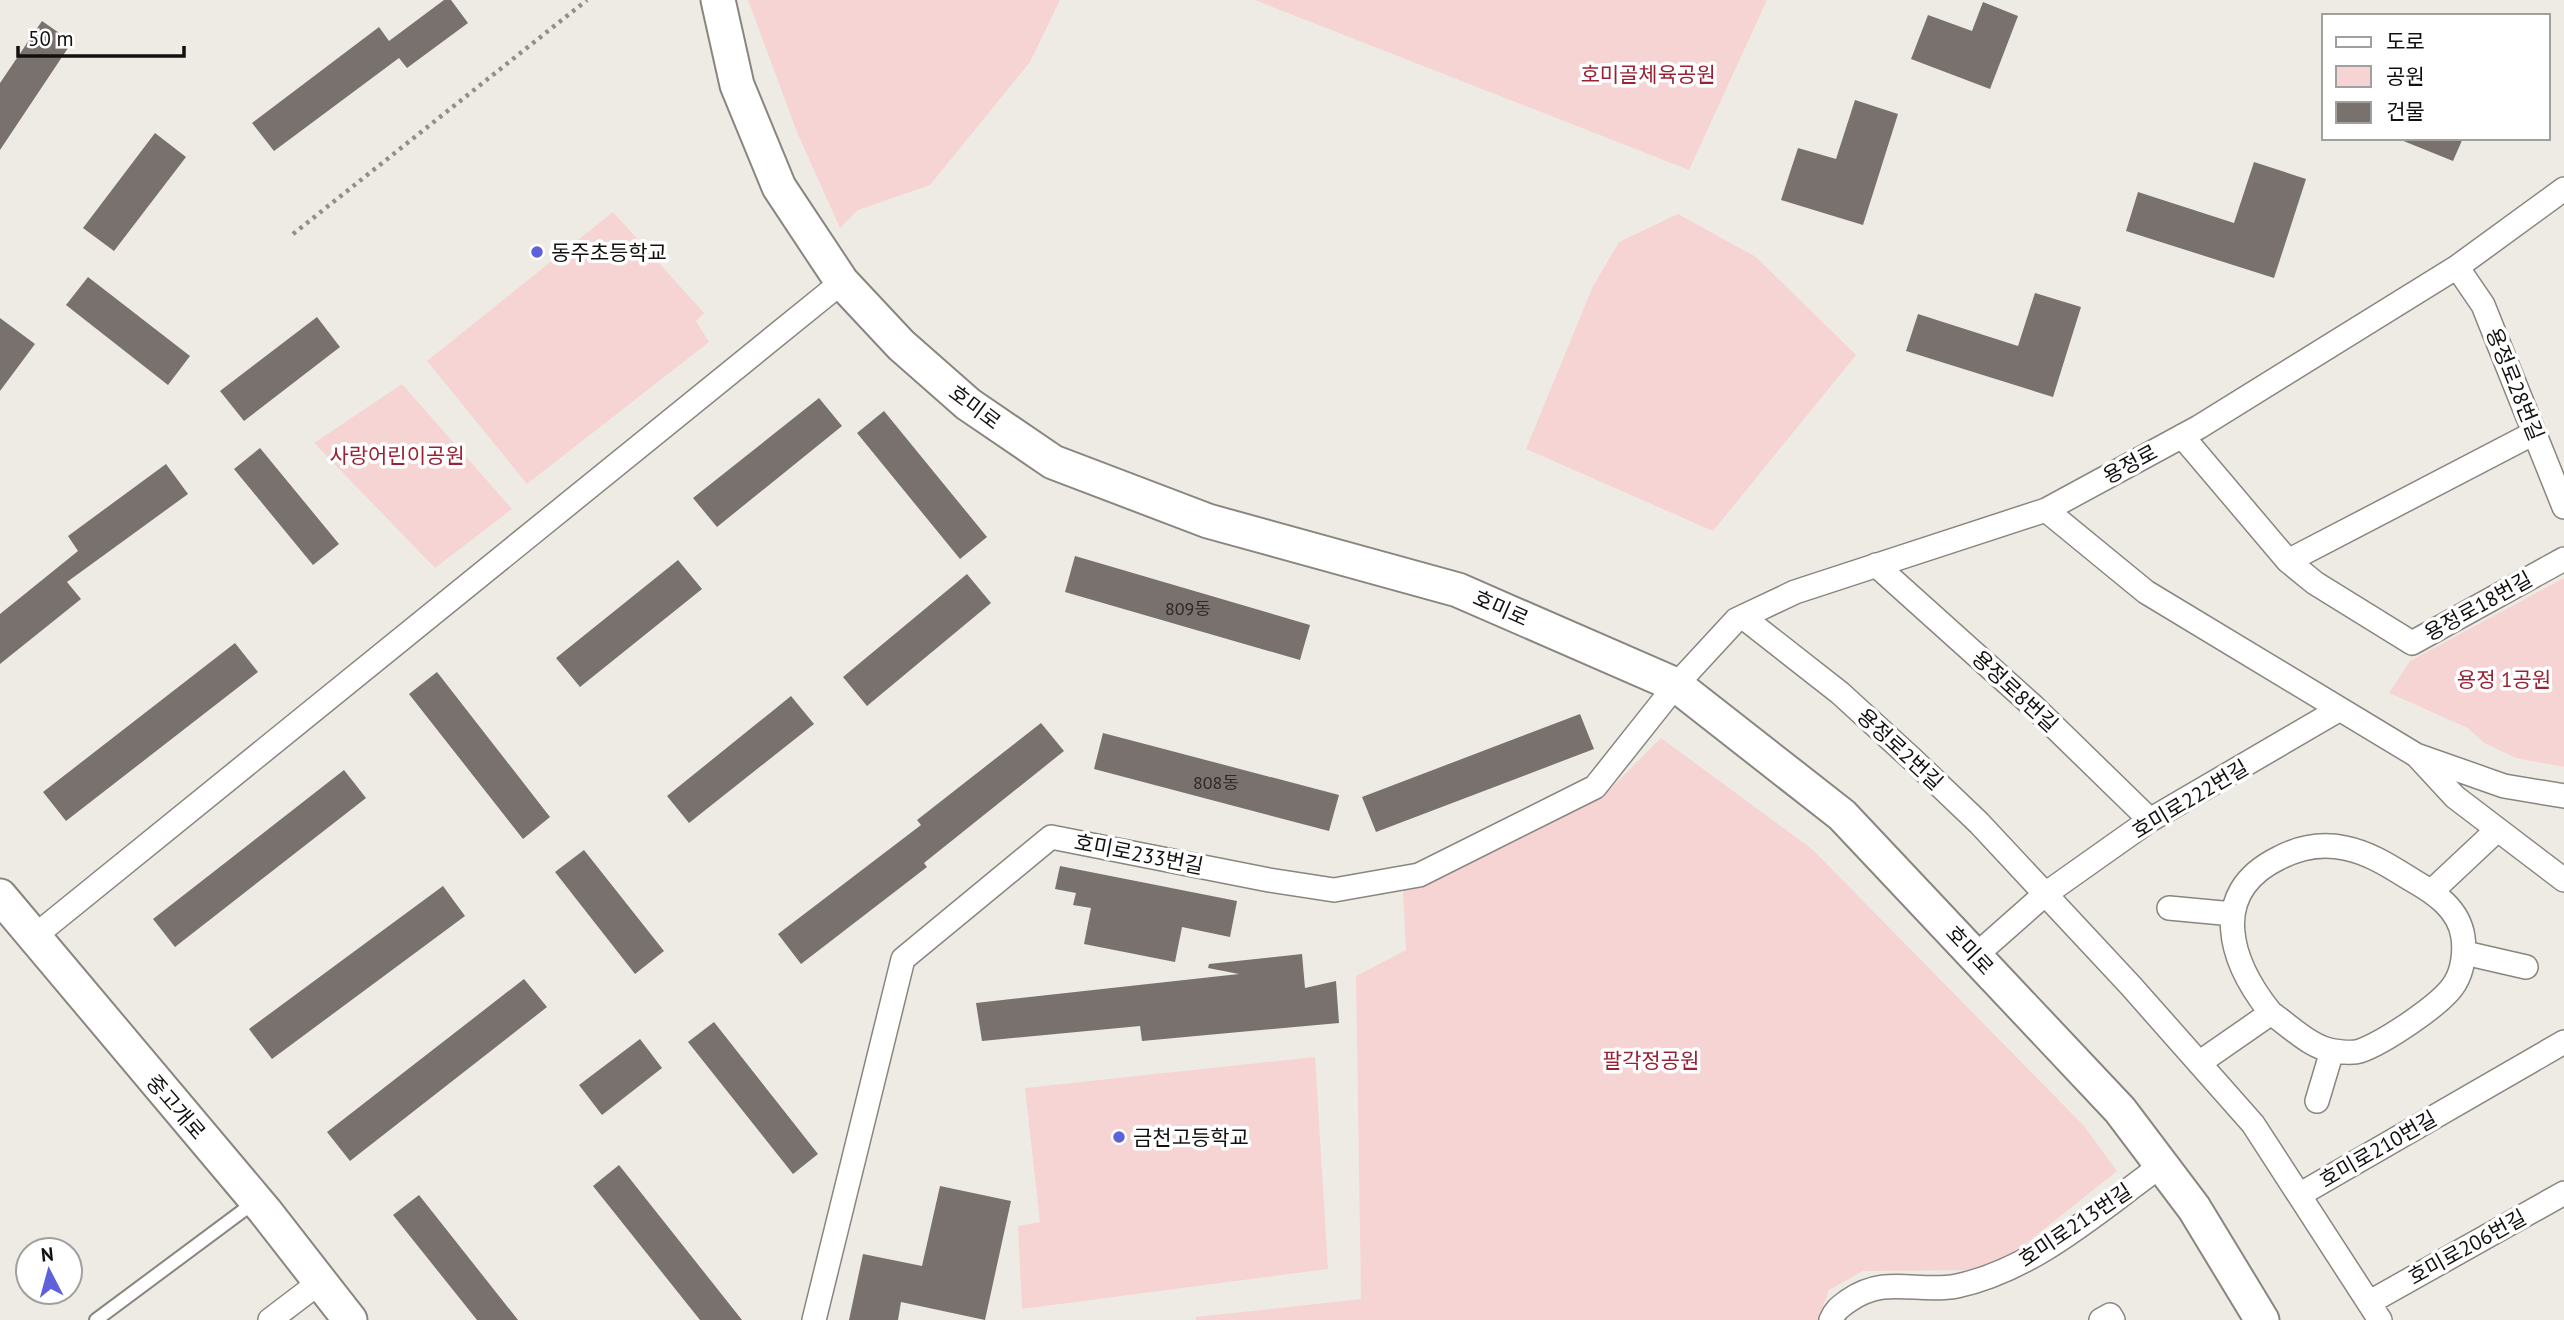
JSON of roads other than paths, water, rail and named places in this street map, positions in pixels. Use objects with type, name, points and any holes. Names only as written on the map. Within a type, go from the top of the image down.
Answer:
[{"type":"street","name":"호미로","points":[[718,0],[737,85],[779,187],[842,282],[901,345],[968,404],[1054,462],[1208,521],[1458,590],[1676,685],[1842,815],[2120,1111],[2194,1208],[2262,1320]]},
{"type":"street","name":"용정로","points":[[1676,685],[1736,620],[1795,592],[2046,510],[2182,436],[2456,267],[2564,189]]},
{"type":"street","name":"용정로28번길","points":[[2456,267],[2483,305],[2564,507]]},
{"type":"street","points":[[36,935],[842,282]]},
{"type":"street","points":[[2288,561],[2534,433]]},
{"type":"street","name":"용정로18번길","points":[[2182,436],[2288,561],[2315,583],[2412,643],[2564,559]]},
{"type":"street","points":[[2046,510],[2146,592],[2416,755],[2504,786],[2564,796]]},
{"type":"street","name":"용정로8번길","points":[[1876,565],[2033,706],[2150,820]]},
{"type":"street","name":"용정로2번길","points":[[1743,617],[1840,693],[1911,758],[1979,823],[2044,895]]},
{"type":"street","name":"호미로233번길","points":[[814,1320],[903,959],[1051,836],[1269,880],[1334,890],[1419,875],[1595,787],[1676,685]]},
{"type":"street","name":"호미로222번길","points":[[1975,956],[2044,895],[2150,820],[2340,709]]},
{"type":"street","points":[[2416,755],[2455,797],[2564,880]]},
{"type":"street","points":[[2432,891],[2497,830]]},
{"type":"street","points":[[2312,845],[2345,848],[2376,858],[2442,898],[2461,925],[2465,953],[2455,984],[2433,1005],[2360,1051],[2332,1051],[2310,1042],[2271,1013],[2251,988],[2235,950],[2233,914],[2236,895],[2259,868],[2312,845]]},
{"type":"street","points":[[2044,895],[2199,1063],[2271,1013]]},
{"type":"street","name":"중고개로","points":[[0,896],[36,935],[102,1021],[256,1201],[350,1320]]},
{"type":"street","points":[[2169,908],[2233,914]]},
{"type":"street","points":[[2465,953],[2526,967]]},
{"type":"street","name":"호미로210번길","points":[[2199,1063],[2253,1124],[2299,1195],[2564,1042]]},
{"type":"street","points":[[2317,1101],[2332,1051]]},
{"type":"street","name":"호미로213번길","points":[[1831,1320],[1835,1310],[1858,1294],[1886,1285],[1952,1287],[1991,1278],[2031,1259],[2162,1165]]},
{"type":"street","name":"호미로206번길","points":[[2375,1311],[2564,1193]]},
{"type":"street","points":[[2299,1195],[2375,1311]]},
{"type":"street","points":[[270,1320],[320,1282]]},
{"type":"street","points":[[2101,1320],[2110,1315],[2113,1320]]},
{"type":"lane","points":[[96,1320],[256,1201]]},
{"type":"place","name":"동주초등학교","points":[[537,252]]},
{"type":"place","name":"금천고등학교","points":[[1119,1137]]},
{"type":"park label","name":"호미골체육공원","points":[[1648,74]]},
{"type":"park label","name":"사랑어린이공원","points":[[397,455]]},
{"type":"park label","name":"용정 1공원","points":[[2504,679]]},
{"type":"park label","name":"팔각정공원","points":[[1651,1060]]}]
